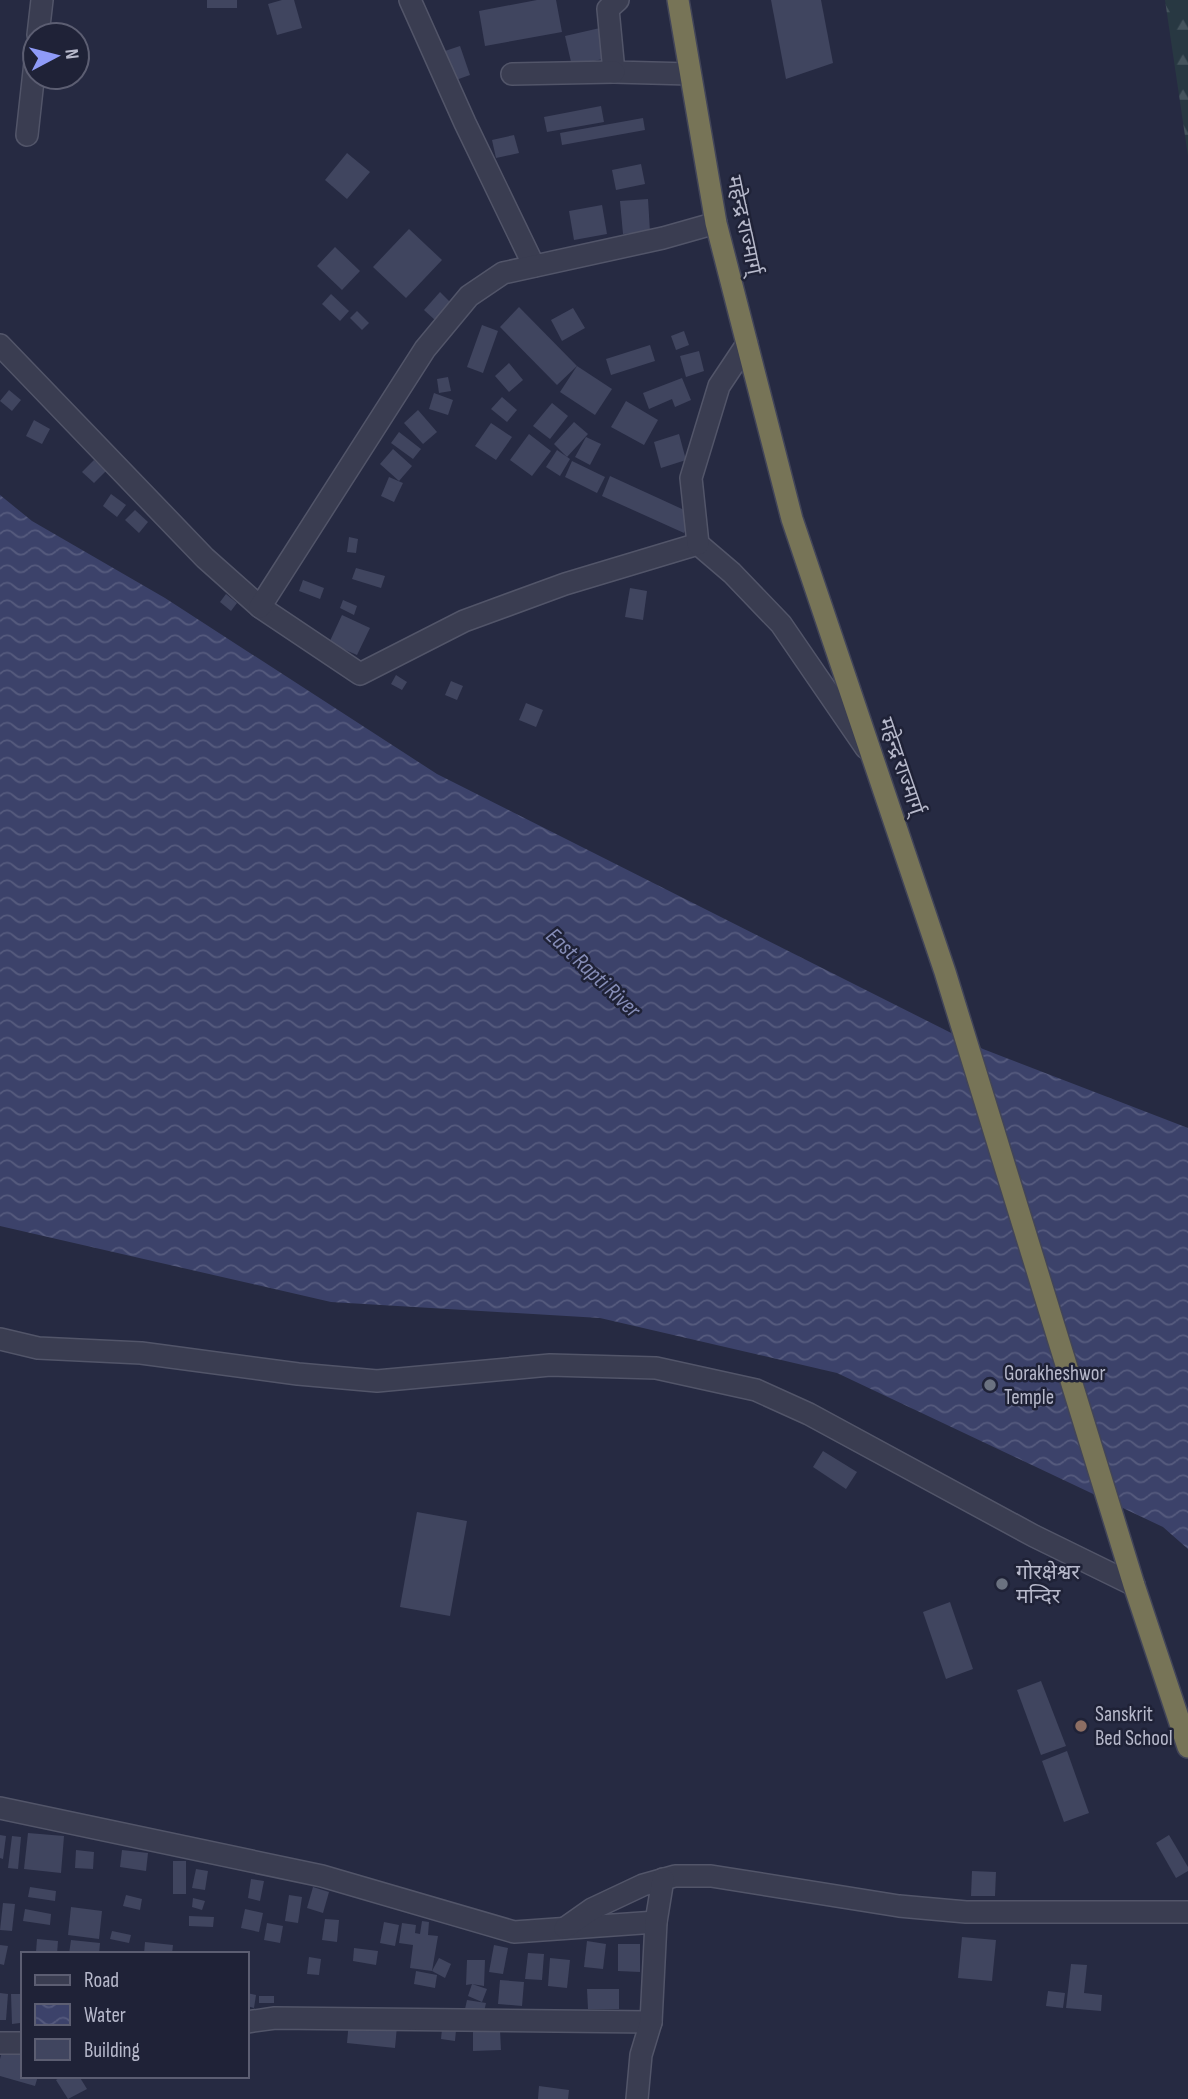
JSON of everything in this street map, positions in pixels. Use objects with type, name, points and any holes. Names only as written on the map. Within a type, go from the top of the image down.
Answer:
[{"type":"highway","name":"महेन्द्र राज्मार्ग्","points":[[678,0],[716,223],[792,519],[945,972],[1119,1538],[1188,1747]]},
{"type":"street","points":[[40,21],[42,0]]},
{"type":"street","points":[[410,0],[465,123],[534,266]]},
{"type":"street","points":[[614,72],[608,9],[618,0]]},
{"type":"street","points":[[512,74],[690,74]]},
{"type":"street","points":[[27,135],[32,91]]},
{"type":"street","points":[[260,607],[425,349],[469,296],[503,273],[716,223]]},
{"type":"street","points":[[747,344],[719,386],[691,478],[698,544],[732,573],[781,624],[870,753]]},
{"type":"street","points":[[0,345],[205,558],[260,607],[360,674],[464,621],[565,584],[698,544]]},
{"type":"street","points":[[0,1339],[38,1348],[141,1353],[298,1374],[377,1381],[550,1365],[656,1368],[756,1390],[808,1414],[1034,1536],[1134,1585]]},
{"type":"street","points":[[0,1808],[322,1876],[514,1933],[656,1922]]},
{"type":"street","points":[[565,1929],[592,1909],[643,1885],[675,1876],[710,1876],[888,1904],[966,1912],[1188,1912]]},
{"type":"street","points":[[637,2099],[641,2055],[651,2022],[656,1922],[663,1879]]},
{"type":"street","points":[[248,2022],[275,2018],[651,2022]]},
{"type":"street","points":[[0,2043],[21,2043]]},
{"type":"green space","points":[[1165,0],[1188,0],[1188,156]]},
{"type":"water","name":"East Rapti River","points":[[0,495],[32,521],[165,598],[437,774],[983,1049],[1188,1128],[1188,1549],[1163,1527],[837,1373],[600,1318],[331,1302],[0,1226]]},
{"type":"building","points":[[207,0],[237,0],[237,8],[207,8]]},
{"type":"building","points":[[294,0],[302,28],[277,35],[268,4]]},
{"type":"building","points":[[537,0],[556,0],[562,32],[485,46],[479,11]]},
{"type":"building","points":[[771,0],[821,0],[833,63],[786,79]]},
{"type":"building","points":[[600,28],[607,58],[572,66],[565,36]]},
{"type":"building","points":[[460,46],[470,75],[453,81],[442,52]]},
{"type":"building","points":[[601,106],[604,122],[547,132],[544,117]]},
{"type":"building","points":[[643,118],[645,130],[562,145],[560,133]]},
{"type":"building","points":[[514,135],[519,153],[496,158],[492,140]]},
{"type":"building","points":[[347,153],[370,172],[347,199],[325,180]]},
{"type":"building","points":[[641,164],[645,184],[616,190],[612,170]]},
{"type":"building","points":[[648,199],[650,232],[623,234],[620,201]]},
{"type":"building","points":[[602,205],[607,234],[574,240],[569,211]]},
{"type":"building","points":[[409,229],[442,260],[406,298],[373,267]]},
{"type":"building","points":[[335,247],[360,271],[342,290],[317,266]]},
{"type":"building","points":[[440,292],[452,304],[436,321],[424,310]]},
{"type":"building","points":[[331,294],[349,311],[340,321],[322,304]]},
{"type":"building","points":[[519,307],[577,366],[557,385],[500,327]]},
{"type":"building","points":[[573,308],[585,328],[562,341],[551,320]]},
{"type":"building","points":[[357,311],[369,323],[362,330],[350,318]]},
{"type":"building","points":[[482,325],[498,331],[483,373],[467,367]]},
{"type":"building","points":[[684,331],[689,345],[676,350],[671,336]]},
{"type":"building","points":[[650,345],[655,361],[611,375],[606,359]]},
{"type":"building","points":[[699,351],[704,371],[686,377],[680,356]]},
{"type":"building","points":[[509,363],[523,380],[509,392],[495,376]]},
{"type":"building","points":[[577,366],[612,389],[595,415],[560,392]]},
{"type":"building","points":[[448,377],[451,391],[439,393],[437,379]]},
{"type":"building","points":[[682,378],[691,400],[675,407],[672,399],[649,409],[643,393]]},
{"type":"building","points":[[9,390],[21,400],[12,411],[0,401]]},
{"type":"building","points":[[434,393],[453,400],[448,415],[429,409]]},
{"type":"building","points":[[502,397],[517,410],[507,422],[491,409]]},
{"type":"building","points":[[626,401],[658,420],[644,445],[611,427]]},
{"type":"building","points":[[552,403],[568,416],[550,439],[533,426]]},
{"type":"building","points":[[418,410],[437,432],[423,444],[404,423]]},
{"type":"building","points":[[34,420],[50,429],[42,444],[26,436]]},
{"type":"building","points":[[574,422],[588,434],[567,457],[554,444]]},
{"type":"building","points":[[491,423],[512,437],[496,460],[475,446]]},
{"type":"building","points":[[399,432],[421,449],[413,459],[391,443]]},
{"type":"building","points":[[529,434],[551,451],[532,476],[510,460]]},
{"type":"building","points":[[679,434],[686,460],[661,468],[654,442]]},
{"type":"building","points":[[586,437],[601,444],[590,465],[575,457]]},
{"type":"building","points":[[393,449],[412,466],[399,481],[380,464]]},
{"type":"building","points":[[557,450],[570,459],[560,476],[546,467]]},
{"type":"building","points":[[94,460],[106,471],[94,483],[82,472]]},
{"type":"building","points":[[572,461],[605,477],[597,493],[565,477]]},
{"type":"building","points":[[610,476],[693,514],[684,533],[602,496]]},
{"type":"building","points":[[389,477],[403,483],[394,502],[381,496]]},
{"type":"building","points":[[111,494],[126,505],[117,517],[103,506]]},
{"type":"building","points":[[135,510],[148,522],[139,533],[125,520]]},
{"type":"building","points":[[349,537],[358,539],[356,553],[347,552]]},
{"type":"building","points":[[356,568],[385,576],[381,588],[352,579]]},
{"type":"building","points":[[303,580],[324,588],[320,599],[299,591]]},
{"type":"building","points":[[630,588],[647,591],[643,620],[625,617]]},
{"type":"building","points":[[226,594],[237,603],[231,611],[220,602]]},
{"type":"building","points":[[343,600],[357,606],[354,615],[340,608]]},
{"type":"building","points":[[342,615],[370,628],[357,655],[329,643]]},
{"type":"building","points":[[396,675],[407,682],[402,690],[391,684]]},
{"type":"building","points":[[451,681],[463,686],[457,700],[445,695]]},
{"type":"building","points":[[526,703],[543,710],[536,727],[519,720]]},
{"type":"building","points":[[823,1451],[857,1472],[846,1489],[813,1467]]},
{"type":"building","points":[[417,1512],[467,1521],[450,1616],[400,1607]]},
{"type":"building","points":[[950,1602],[973,1669],[946,1679],[923,1612]]},
{"type":"building","points":[[1041,1681],[1066,1746],[1041,1755],[1017,1690]]},
{"type":"building","points":[[1067,1751],[1089,1813],[1064,1822],[1042,1761]]},
{"type":"building","points":[[28,1833],[64,1836],[61,1873],[24,1869]]},
{"type":"building","points":[[0,1835],[6,1836],[3,1859],[0,1858]]},
{"type":"building","points":[[1169,1835],[1188,1867],[1188,1871],[1176,1878],[1156,1843]]},
{"type":"building","points":[[12,1836],[21,1837],[18,1869],[8,1868]]},
{"type":"building","points":[[76,1850],[94,1852],[93,1869],[75,1868]]},
{"type":"building","points":[[122,1850],[148,1853],[146,1871],[120,1867]]},
{"type":"building","points":[[173,1861],[186,1861],[186,1894],[173,1894]]},
{"type":"building","points":[[196,1869],[208,1871],[205,1890],[192,1888]]},
{"type":"building","points":[[972,1871],[996,1872],[995,1896],[971,1896]]},
{"type":"building","points":[[251,1879],[264,1881],[260,1901],[248,1898]]},
{"type":"building","points":[[30,1887],[56,1891],[55,1901],[28,1897]]},
{"type":"building","points":[[313,1887],[329,1892],[323,1913],[307,1908]]},
{"type":"building","points":[[126,1895],[142,1899],[140,1910],[123,1906]]},
{"type":"building","points":[[289,1895],[302,1897],[298,1923],[285,1921]]},
{"type":"building","points":[[193,1898],[205,1901],[202,1910],[192,1907]]},
{"type":"building","points":[[3,1903],[15,1904],[12,1931],[0,1930]]},
{"type":"building","points":[[71,1907],[102,1911],[99,1939],[68,1935]]},
{"type":"building","points":[[25,1909],[51,1914],[50,1925],[23,1921]]},
{"type":"building","points":[[245,1909],[263,1913],[259,1932],[241,1928]]},
{"type":"building","points":[[189,1916],[214,1917],[213,1927],[189,1926]]},
{"type":"building","points":[[325,1919],[339,1920],[337,1942],[322,1940]]},
{"type":"building","points":[[422,1921],[429,1922],[428,1935],[438,1936],[432,1971],[410,1968],[413,1945],[399,1943],[402,1923],[416,1925],[415,1933],[420,1934]]},
{"type":"building","points":[[384,1922],[399,1925],[395,1946],[380,1943]]},
{"type":"building","points":[[267,1923],[283,1926],[280,1943],[264,1940]]},
{"type":"building","points":[[112,1931],[131,1935],[129,1943],[110,1939]]},
{"type":"building","points":[[962,1937],[996,1940],[992,1981],[958,1978]]},
{"type":"building","points":[[37,1939],[58,1941],[57,1952],[36,1952]]},
{"type":"building","points":[[71,1940],[100,1943],[99,1952],[69,1952]]},
{"type":"building","points":[[587,1941],[606,1944],[603,1969],[584,1967]]},
{"type":"building","points":[[145,1942],[173,1945],[172,1952],[144,1952]]},
{"type":"building","points":[[618,1944],[640,1944],[640,1972],[618,1971]]},
{"type":"building","points":[[0,1945],[8,1946],[4,1965],[0,1964]]},
{"type":"building","points":[[494,1945],[508,1948],[503,1974],[489,1972]]},
{"type":"building","points":[[354,1948],[378,1951],[376,1965],[353,1961]]},
{"type":"building","points":[[528,1953],[544,1954],[542,1980],[525,1979]]},
{"type":"building","points":[[309,1957],[321,1959],[319,1975],[307,1974]]},
{"type":"building","points":[[439,1958],[451,1964],[445,1978],[432,1971]]},
{"type":"building","points":[[550,1958],[570,1960],[567,1988],[548,1986]]},
{"type":"building","points":[[467,1960],[485,1960],[484,1986],[466,1985]]},
{"type":"building","points":[[1071,1964],[1087,1965],[1084,1993],[1102,1995],[1101,2011],[1066,2008]]},
{"type":"building","points":[[416,1971],[437,1975],[435,1988],[414,1984]]},
{"type":"building","points":[[500,1980],[524,1982],[522,2006],[498,2004]]},
{"type":"building","points":[[472,1984],[487,1989],[482,2002],[468,1996]]},
{"type":"building","points":[[587,1989],[619,1989],[619,2009],[588,2009]]},
{"type":"building","points":[[1048,1991],[1065,1993],[1063,2008],[1046,2006]]},
{"type":"building","points":[[0,1993],[8,1994],[6,2020],[0,2020]]},
{"type":"building","points":[[248,1993],[256,1995],[254,2008],[248,2006]]},
{"type":"building","points":[[11,1994],[20,1994],[20,2023],[12,2024]]},
{"type":"building","points":[[259,1996],[274,1996],[274,2003],[259,2003]]},
{"type":"building","points":[[467,2000],[486,2003],[484,2012],[465,2009]]},
{"type":"building","points":[[349,2021],[397,2026],[395,2048],[347,2043]]},
{"type":"building","points":[[442,2029],[456,2030],[455,2041],[441,2039]]},
{"type":"building","points":[[500,2030],[501,2050],[473,2051],[473,2031]]},
{"type":"building","points":[[3,2048],[21,2053],[21,2078],[37,2078],[35,2086],[0,2076]]},
{"type":"building","points":[[80,2078],[87,2089],[68,2099],[56,2080]]},
{"type":"building","points":[[539,2086],[569,2090],[568,2099],[538,2099]]},
{"type":"place","name":"Gorakheshwor Temple","points":[[990,1385]]},
{"type":"place","name":"गोरक्षेश्वर मन्दिर","points":[[1002,1584]]},
{"type":"place","name":"Sanskrit Bed School","points":[[1081,1726]]}]
